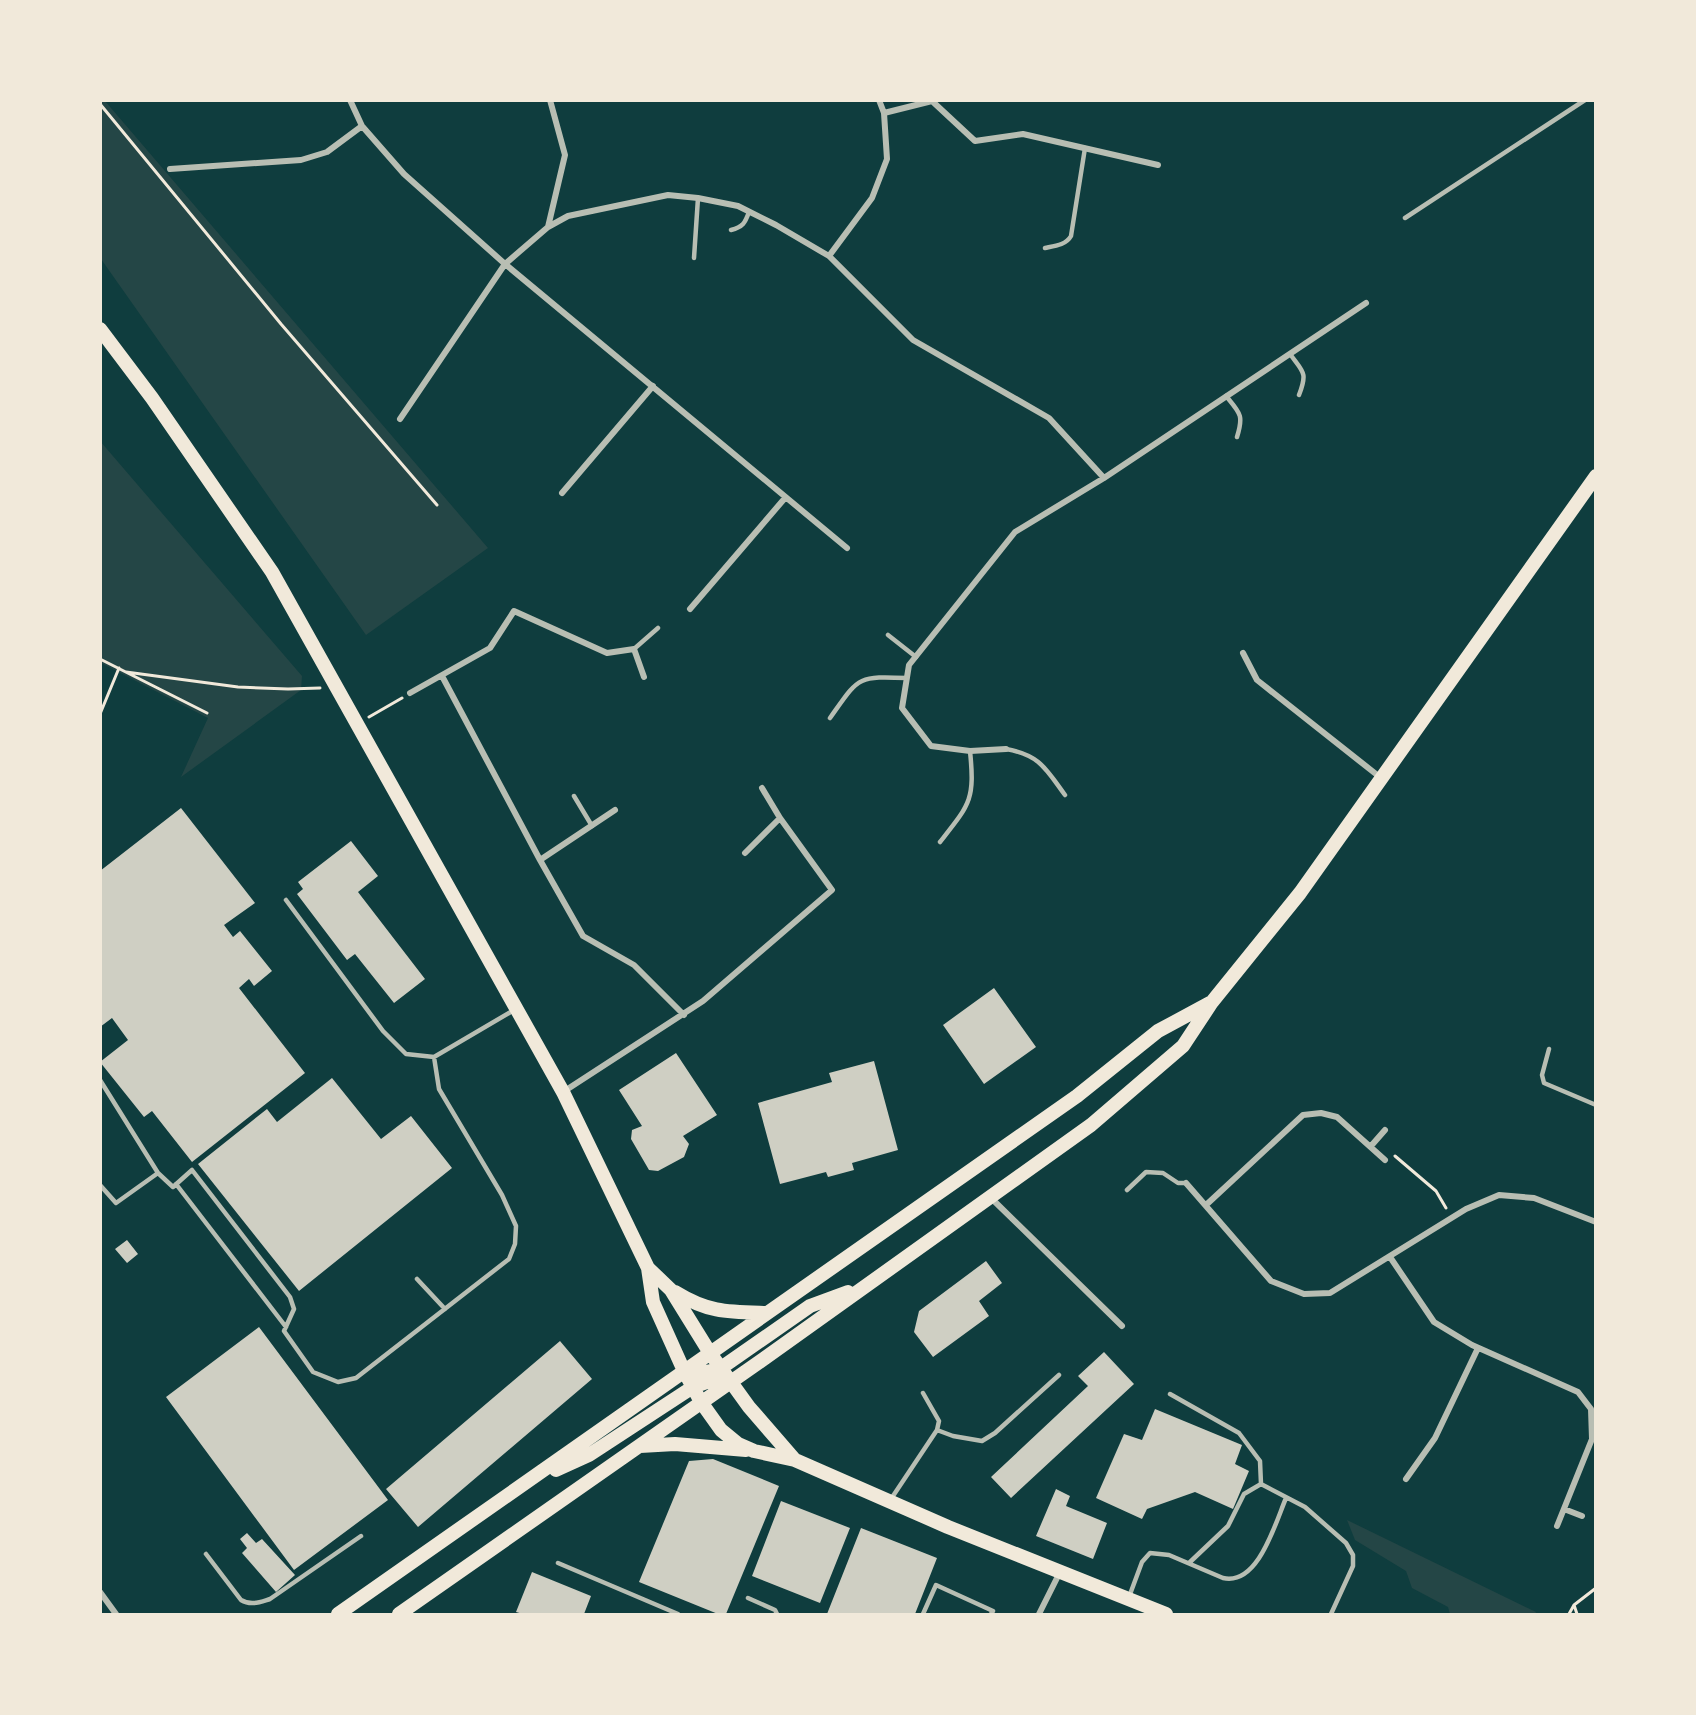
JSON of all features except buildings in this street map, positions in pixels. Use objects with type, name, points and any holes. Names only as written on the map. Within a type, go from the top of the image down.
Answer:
[{"type":"main road","points":[[100,329],[152,398],[272,572],[563,1092],[648,1268],[653,1302],[684,1371],[701,1402],[727,1436],[754,1451]]},
{"type":"main road","points":[[399,1614],[1091,1125],[1183,1046],[1212,1002],[1300,893],[1596,476]]},
{"type":"main road","points":[[338,1614],[1077,1096],[1158,1031],[1212,1002]]},
{"type":"main road","points":[[648,1268],[671,1290],[693,1304],[712,1310],[767,1313]]},
{"type":"main road","points":[[684,1371],[696,1374],[721,1368],[810,1306],[867,1285]]},
{"type":"main road","points":[[671,1290],[710,1353],[749,1407],[795,1460]]},
{"type":"main road","points":[[526,1484],[590,1455],[693,1387],[707,1382],[731,1381]]},
{"type":"main road","points":[[638,1447],[691,1444],[754,1451],[795,1460],[889,1502],[1166,1614]]},
{"type":"street","points":[[350,100],[362,126],[404,174],[505,264],[847,548]]},
{"type":"street","points":[[548,226],[565,155],[550,100]]},
{"type":"street","points":[[829,256],[872,198],[887,159],[884,113],[879,100]]},
{"type":"street","points":[[884,113],[932,101],[975,141],[1023,134],[1158,165]]},
{"type":"street","points":[[170,169],[301,160],[327,152],[362,126]]},
{"type":"street","points":[[400,419],[505,264],[548,226],[568,216],[668,195],[698,198],[738,207],[829,256],[913,340],[1049,418],[1104,478]]},
{"type":"street","points":[[1006,749],[970,751],[930,746],[902,708],[909,665],[1015,532],[1104,478],[1366,303]]},
{"type":"street","points":[[562,493],[653,386]]},
{"type":"street","points":[[690,609],[785,498]]},
{"type":"street","points":[[410,693],[490,648],[514,611],[607,653],[634,649],[644,676]]},
{"type":"street","points":[[1243,653],[1257,680],[1381,778]]},
{"type":"street","points":[[442,676],[583,936],[634,965],[684,1015]]},
{"type":"street","points":[[563,1092],[703,1002],[832,890],[780,818],[762,788]]},
{"type":"street","points":[[540,860],[615,810]]},
{"type":"street","points":[[745,853],[780,818]]},
{"type":"street","points":[[1206,1205],[1303,1115],[1321,1113],[1337,1118],[1385,1160]]},
{"type":"street","points":[[1371,1146],[1385,1130]]},
{"type":"street","points":[[1186,1183],[1271,1281],[1304,1294],[1330,1293],[1452,1217],[1499,1195],[1534,1198],[1596,1222]]},
{"type":"street","points":[[989,1197],[1122,1326]]},
{"type":"street","points":[[1390,1257],[1434,1322],[1478,1348],[1578,1392],[1591,1409],[1592,1439],[1557,1526]]},
{"type":"street","points":[[1406,1479],[1435,1438],[1478,1348]]},
{"type":"street","points":[[1564,1509],[1582,1516]]},
{"type":"street","points":[[1039,1614],[1060,1572]]},
{"type":"street","points":[[100,1592],[116,1614]]},
{"type":"lane","points":[[1405,218],[1585,100]]},
{"type":"lane","points":[[1045,248],[1063,244],[1071,236],[1085,148]]},
{"type":"lane","points":[[694,258],[698,198]]},
{"type":"lane","points":[[731,230],[740,228],[749,212]]},
{"type":"lane","points":[[1290,354],[1304,373],[1305,379],[1299,394]]},
{"type":"lane","points":[[1226,396],[1240,412],[1241,424],[1237,437]]},
{"type":"lane","points":[[634,649],[658,628]]},
{"type":"lane","points":[[888,635],[916,657]]},
{"type":"lane","points":[[830,718],[849,691],[860,680],[875,677],[907,678]]},
{"type":"lane","points":[[1006,749],[1023,752],[1040,762],[1065,795]]},
{"type":"lane","points":[[940,842],[964,811],[971,795],[973,780],[970,751]]},
{"type":"lane","points":[[574,796],[592,826]]},
{"type":"lane","points":[[286,900],[383,1030],[406,1054],[434,1057],[498,1021],[516,1008]]},
{"type":"lane","points":[[1549,1049],[1542,1075],[1544,1083],[1596,1105]]},
{"type":"lane","points":[[100,1080],[158,1173],[172,1187],[192,1170],[290,1297],[294,1309],[284,1331],[313,1372],[338,1382],[356,1378],[445,1309],[509,1259],[515,1244],[516,1226],[502,1195],[439,1089],[434,1057]]},
{"type":"lane","points":[[1127,1190],[1146,1172],[1163,1173],[1178,1183],[1186,1183]]},
{"type":"lane","points":[[100,1185],[116,1203],[158,1173]]},
{"type":"lane","points":[[176,1184],[286,1327]]},
{"type":"lane","points":[[417,1279],[445,1309]]},
{"type":"lane","points":[[937,1430],[982,1441],[995,1433],[1059,1375]]},
{"type":"lane","points":[[889,1502],[937,1430],[939,1421],[923,1393]]},
{"type":"lane","points":[[1170,1394],[1239,1433],[1260,1461],[1261,1484]]},
{"type":"lane","points":[[1261,1484],[1305,1507],[1347,1543],[1353,1555],[1353,1566],[1331,1614]]},
{"type":"lane","points":[[1189,1563],[1228,1526],[1244,1494],[1261,1484]]},
{"type":"lane","points":[[1128,1600],[1142,1562],[1150,1553],[1169,1555],[1223,1578],[1232,1580],[1242,1577],[1262,1555],[1286,1498]]},
{"type":"lane","points":[[206,1554],[241,1599],[246,1603],[259,1603],[270,1599],[360,1536]]},
{"type":"lane","points":[[558,1563],[678,1614]]},
{"type":"lane","points":[[923,1614],[936,1586],[993,1611],[991,1614]]},
{"type":"lane","points":[[748,1598],[775,1610],[777,1614]]},
{"type":"path","points":[[100,104],[281,324],[437,505]]},
{"type":"path","points":[[100,659],[207,713]]},
{"type":"path","points":[[100,714],[119,668]]},
{"type":"path","points":[[126,672],[238,687],[337,688]]},
{"type":"path","points":[[357,724],[410,693]]},
{"type":"path","points":[[1385,1160],[1396,1155],[1436,1191],[1452,1217]]},
{"type":"path","points":[[1569,1614],[1574,1605],[1596,1588]]},
{"type":"path","points":[[1574,1605],[1577,1614]]},
{"type":"shaded area","points":[[100,101],[105,101],[488,548],[366,635],[101,259]]},
{"type":"shaded area","points":[[100,441],[302,676],[301,690],[181,777],[208,718],[101,663]]},
{"type":"shaded area","points":[[1347,1520],[1536,1612],[1535,1614],[1450,1614],[1448,1607],[1412,1588],[1406,1571],[1355,1540]]}]
